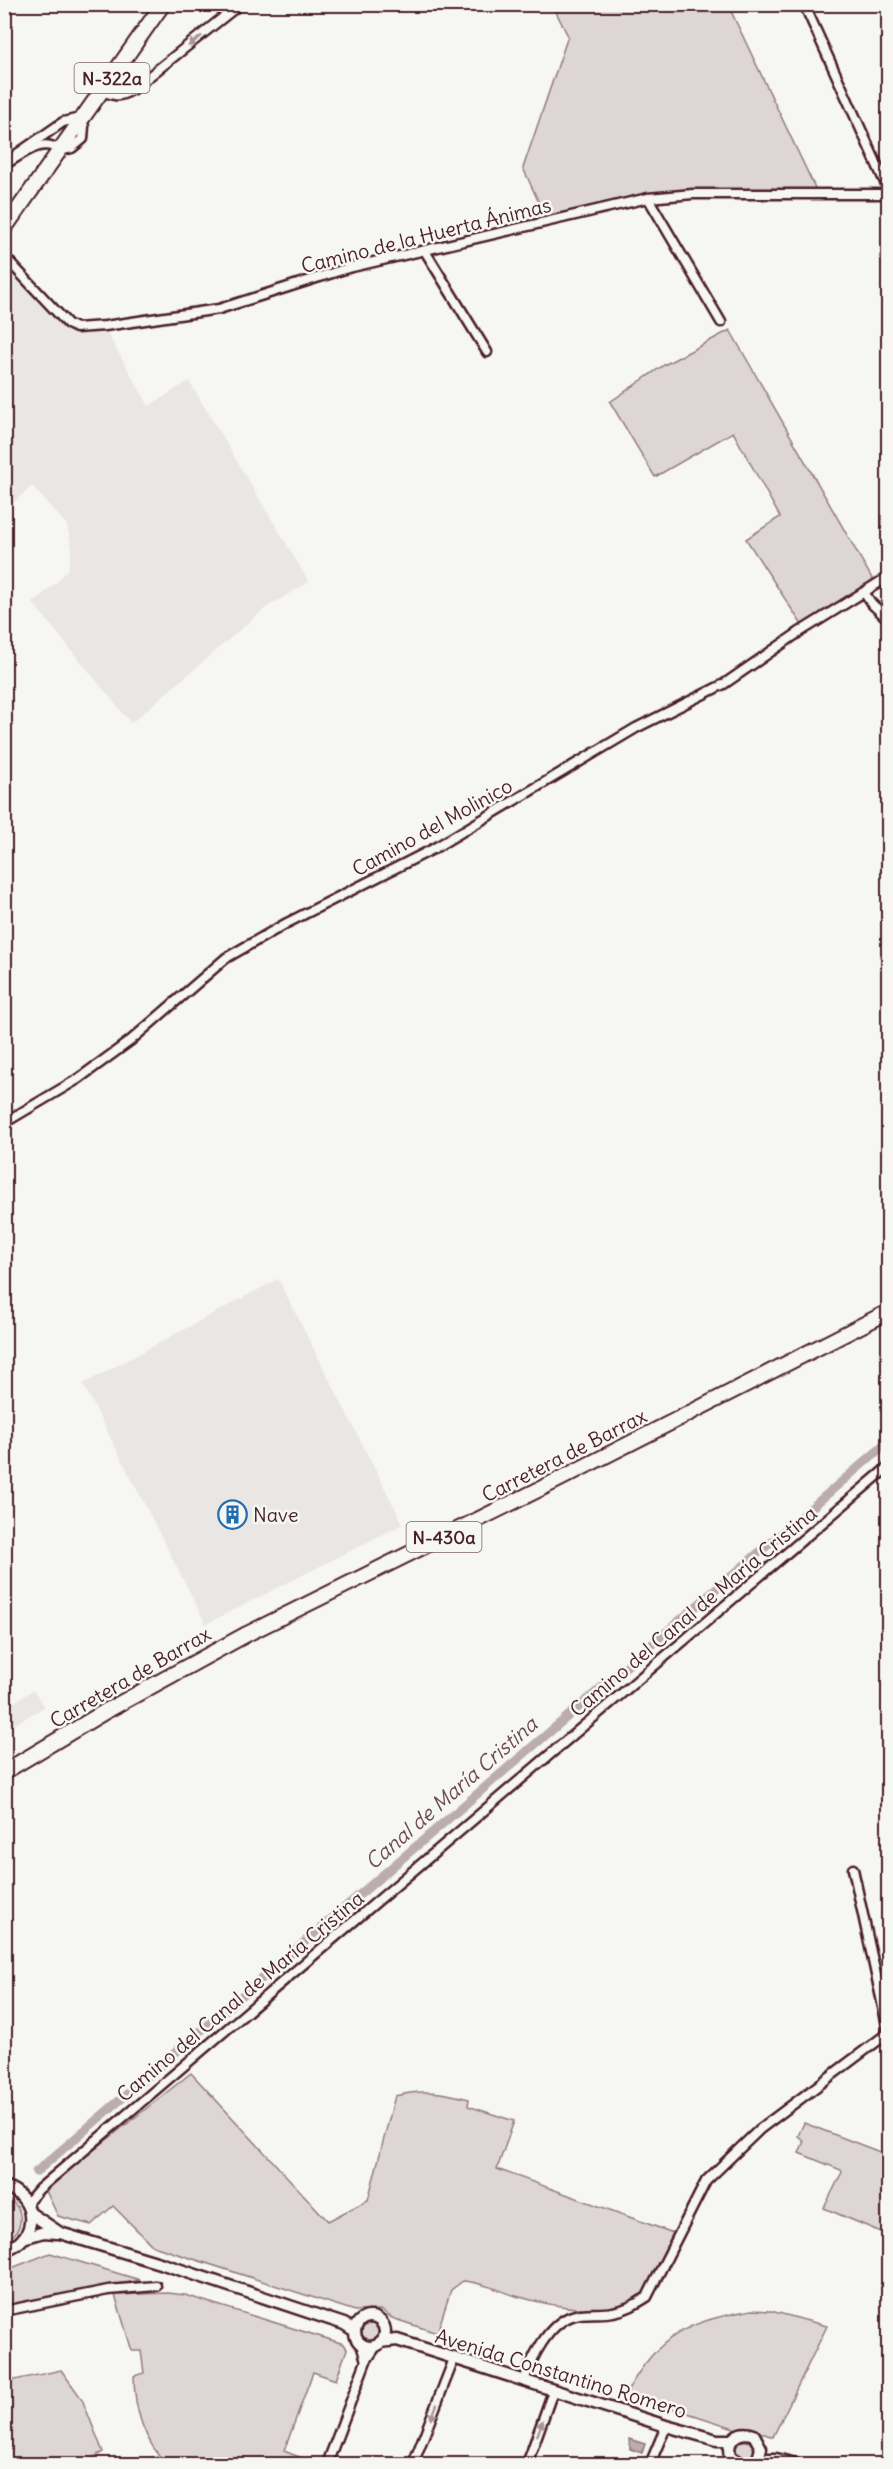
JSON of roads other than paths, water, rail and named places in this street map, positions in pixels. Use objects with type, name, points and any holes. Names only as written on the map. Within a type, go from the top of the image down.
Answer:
[{"type":"highway","name":"N-322a","points":[[4,229],[57,149],[81,122],[163,4]]},
{"type":"highway","name":"Carretera de Barrax","points":[[4,1772],[106,1711],[247,1634],[544,1488],[888,1312]]},
{"type":"street","points":[[103,91],[115,96],[123,96],[240,4]]},
{"type":"street","points":[[804,4],[888,189]]},
{"type":"street","points":[[4,164],[57,126],[71,119],[81,122]]},
{"type":"street","points":[[57,126],[54,134],[57,149]]},
{"type":"street","points":[[4,164],[44,144],[57,149]]},
{"type":"street","name":"Camino de la Huerta Ánimas","points":[[4,256],[51,309],[76,328],[137,322],[219,309],[348,268],[648,198],[693,194],[888,194]]},
{"type":"street","points":[[648,198],[721,322]]},
{"type":"street","points":[[425,251],[487,352]]},
{"type":"street","name":"Camino del Molinico","points":[[4,1123],[78,1079],[130,1041],[226,958],[287,923],[433,849],[636,728],[724,684],[798,633],[888,577]]},
{"type":"street","points":[[864,592],[871,603],[888,620]]},
{"type":"street","name":"Camino del Canal de María Cristina","points":[[28,2208],[39,2189],[888,1467]]},
{"type":"street","points":[[524,2381],[540,2349],[552,2330],[562,2320],[586,2313],[612,2312],[632,2306],[647,2297],[706,2181],[760,2129],[888,2032],[853,1869]]},
{"type":"street","points":[[4,2186],[21,2195],[28,2208],[60,2233]]},
{"type":"street","points":[[4,2250],[11,2248],[23,2238],[29,2226],[28,2208]]},
{"type":"street","points":[[23,2238],[44,2232],[60,2233],[354,2326]]},
{"type":"street","points":[[4,2311],[108,2290],[156,2286]]},
{"type":"street","points":[[327,2464],[366,2361],[378,2344],[384,2330],[376,2318],[366,2318],[354,2326]]},
{"type":"street","points":[[354,2326],[366,2361]]},
{"type":"street","name":"Avenida Constantino Romero","points":[[384,2330],[394,2340],[730,2445]]},
{"type":"street","name":"Avenida Constantino Romero","points":[[378,2344],[394,2340]]},
{"type":"street","points":[[361,2344],[370,2347],[378,2344]]},
{"type":"street","points":[[413,2464],[454,2359]]},
{"type":"street","points":[[527,2464],[553,2391]]},
{"type":"street","points":[[650,2464],[666,2426]]},
{"type":"street","points":[[776,2459],[745,2463],[734,2460],[730,2445],[739,2434],[749,2433],[758,2438],[761,2448],[776,2459],[795,2464]]},
{"type":"street","points":[[745,2463],[761,2448]]},
{"type":"waterway","name":"Canal de María Cristina","points":[[36,2172],[888,1442]]},
{"type":"place","name":"Nave","points":[[232,1514]]}]
